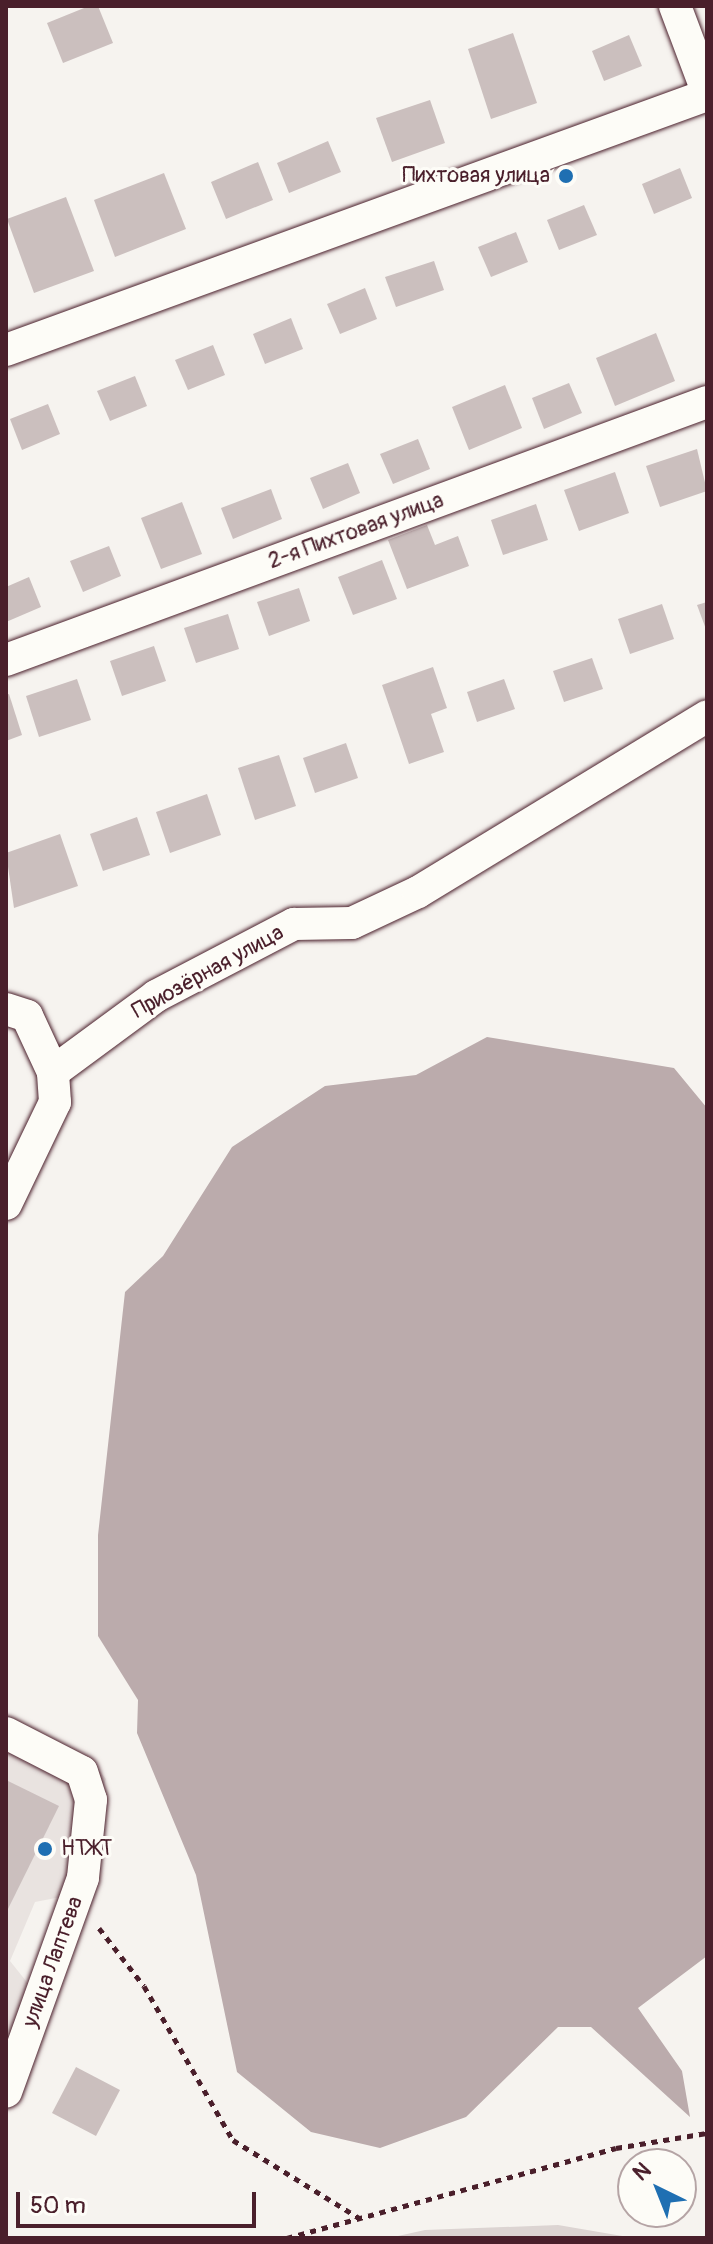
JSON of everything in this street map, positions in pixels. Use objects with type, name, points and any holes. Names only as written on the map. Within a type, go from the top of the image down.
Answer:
[{"type":"street","points":[[6,350],[707,93],[675,6]]},
{"type":"street","name":"2-я Пихтовая улица","points":[[6,660],[707,402]]},
{"type":"street","name":"Приозёрная улица","points":[[53,1072],[156,996],[294,924],[352,923],[418,892],[707,716]]},
{"type":"street","points":[[6,1009],[27,1016],[53,1072],[55,1102],[6,1204]]},
{"type":"street","name":"улица Лаптева","points":[[6,1733],[82,1772],[91,1800],[83,1878],[6,2092]]},
{"type":"path","points":[[83,1878],[96,1924],[144,1986],[233,2140],[361,2219]]},
{"type":"path","points":[[287,2238],[616,2148],[707,2133]]},
{"type":"shaded area","points":[[487,1037],[674,1068],[707,1108],[707,1956],[638,2008],[682,2071],[690,2117],[591,2027],[558,2027],[466,2117],[380,2148],[311,2132],[237,2072],[196,1875],[137,1733],[138,1700],[98,1636],[98,1535],[125,1292],[163,1256],[232,1147],[325,1086],[416,1075]]},
{"type":"shaded area","name":"НТЖТ","points":[[6,1725],[95,1765],[106,1779],[66,1896],[35,1902],[10,1961],[30,1986],[6,2054]]},
{"type":"shaded area","points":[[558,2225],[634,2238],[389,2238],[425,2230]]},
{"type":"building","points":[[89,6],[98,6],[113,43],[63,63],[47,23]]},
{"type":"building","points":[[513,33],[537,103],[491,119],[468,49]]},
{"type":"building","points":[[629,35],[642,66],[604,81],[592,51]]},
{"type":"building","points":[[430,100],[445,143],[392,162],[376,118]]},
{"type":"building","points":[[328,141],[341,172],[289,193],[277,163]]},
{"type":"building","points":[[258,162],[273,200],[226,219],[211,182]]},
{"type":"building","points":[[680,168],[692,198],[654,214],[642,184]]},
{"type":"building","points":[[164,173],[186,229],[115,257],[94,200]]},
{"type":"building","points":[[66,197],[94,271],[34,293],[7,219]]},
{"type":"building","points":[[584,205],[597,235],[559,250],[547,220]]},
{"type":"building","points":[[516,232],[528,262],[491,277],[478,247]]},
{"type":"building","points":[[434,261],[444,290],[396,307],[385,277]]},
{"type":"building","points":[[365,288],[377,319],[340,334],[327,304]]},
{"type":"building","points":[[291,318],[303,349],[265,364],[253,334]]},
{"type":"building","points":[[656,333],[675,381],[615,406],[596,358]]},
{"type":"building","points":[[213,345],[225,375],[188,390],[175,360]]},
{"type":"building","points":[[135,376],[147,406],[110,421],[97,391]]},
{"type":"building","points":[[569,383],[582,413],[544,429],[532,398]]},
{"type":"building","points":[[505,385],[522,428],[469,450],[452,407]]},
{"type":"building","points":[[48,404],[60,434],[22,450],[10,419]]},
{"type":"building","points":[[418,439],[430,469],[393,484],[380,454]]},
{"type":"building","points":[[697,449],[707,491],[660,507],[646,466]]},
{"type":"building","points":[[348,463],[360,493],[323,509],[310,478]]},
{"type":"building","points":[[615,472],[629,513],[579,531],[564,490]]},
{"type":"building","points":[[271,489],[282,519],[233,539],[221,508]]},
{"type":"building","points":[[182,502],[202,554],[161,569],[141,518]]},
{"type":"building","points":[[536,504],[548,540],[503,555],[491,520]]},
{"type":"building","points":[[427,525],[435,545],[458,536],[469,566],[407,589],[388,540]]},
{"type":"building","points":[[109,546],[121,576],[83,592],[70,561]]},
{"type":"building","points":[[382,560],[397,599],[353,615],[338,577]]},
{"type":"building","points":[[29,577],[41,607],[6,622],[6,587]]},
{"type":"building","points":[[299,588],[310,621],[269,636],[257,602]]},
{"type":"building","points":[[707,602],[707,632],[697,605]]},
{"type":"building","points":[[662,604],[674,639],[630,654],[618,619]]},
{"type":"building","points":[[228,614],[239,649],[196,663],[184,628]]},
{"type":"building","points":[[154,646],[166,681],[122,696],[110,661]]},
{"type":"building","points":[[592,658],[603,689],[564,702],[553,671]]},
{"type":"building","points":[[433,667],[447,708],[431,714],[444,752],[409,764],[382,685]]},
{"type":"building","points":[[77,679],[91,720],[39,737],[26,696]]},
{"type":"building","points":[[504,679],[515,709],[477,722],[467,692]]},
{"type":"building","points":[[9,694],[22,735],[6,741],[6,695]]},
{"type":"building","points":[[346,743],[358,778],[315,793],[303,758]]},
{"type":"building","points":[[279,755],[296,806],[255,820],[238,768]]},
{"type":"building","points":[[207,794],[221,835],[170,853],[156,812]]},
{"type":"building","points":[[137,817],[150,855],[103,871],[90,834]]},
{"type":"building","points":[[60,834],[78,886],[14,908],[6,853]]},
{"type":"building","points":[[6,1780],[59,1806],[6,1913]]},
{"type":"building","points":[[76,2067],[120,2090],[96,2136],[52,2113]]},
{"type":"place","name":"Пихтовая улица","points":[[566,176]]},
{"type":"place","name":"НТЖТ","points":[[45,1849]]}]
